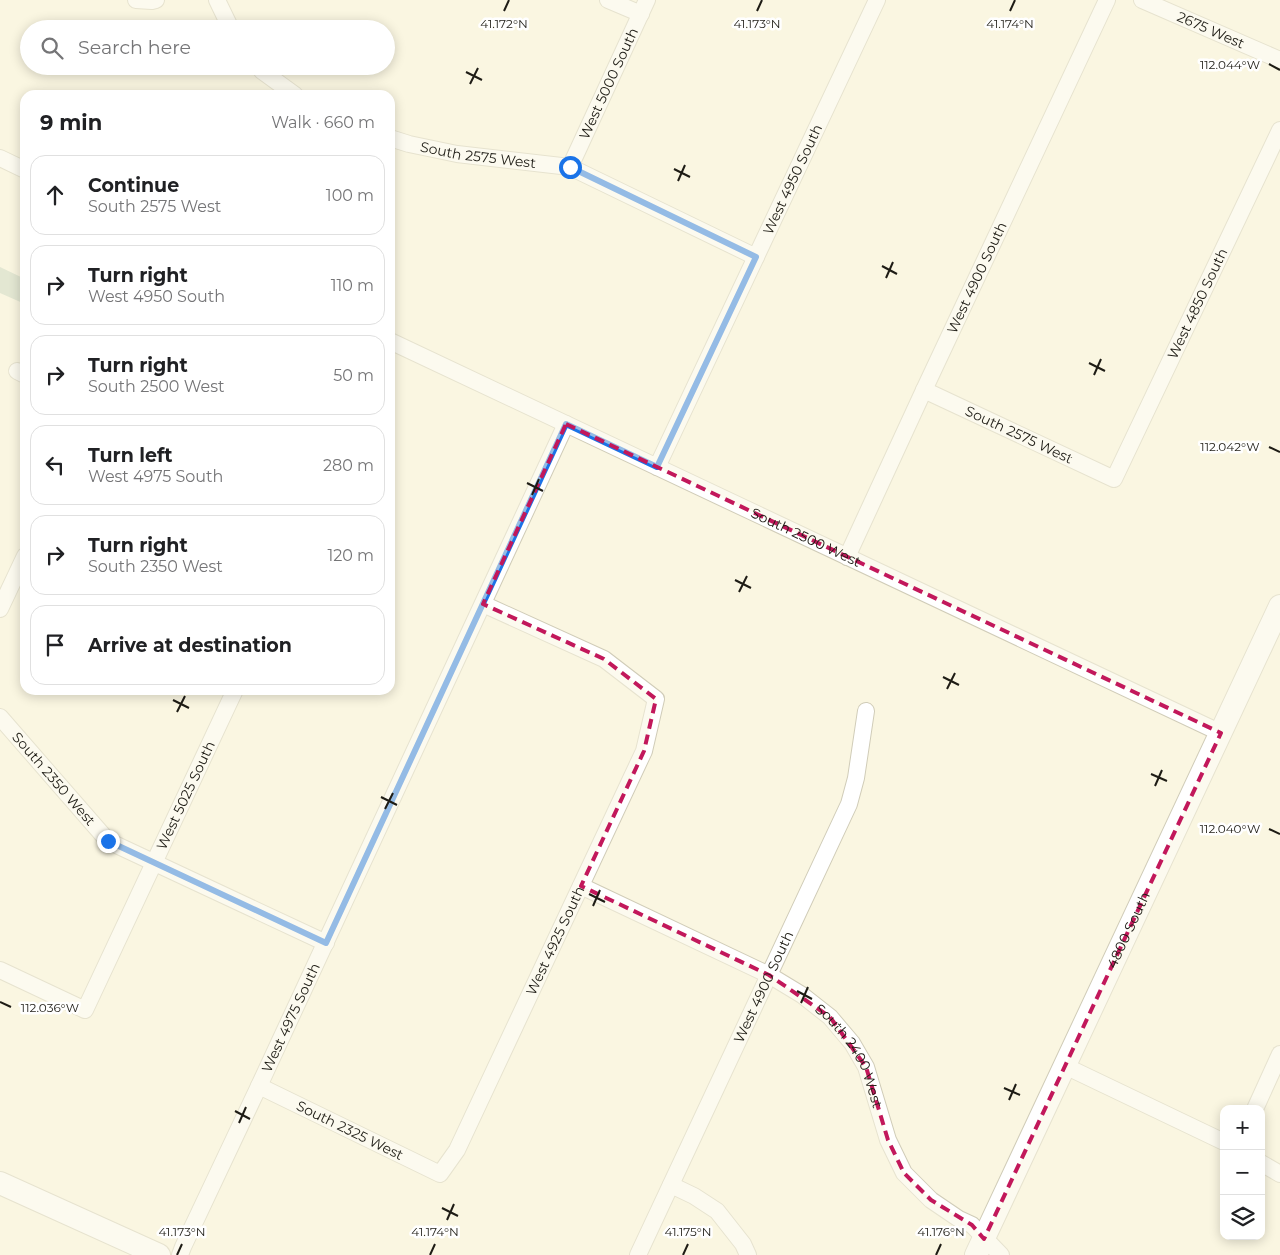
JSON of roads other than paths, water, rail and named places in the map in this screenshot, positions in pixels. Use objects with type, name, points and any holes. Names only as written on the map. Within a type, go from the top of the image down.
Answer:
[{"type":"main road","name":"4800 South","points":[[980,1247],[1280,606]]},
{"type":"main road","points":[[1,1186],[159,1255]]},
{"type":"street","points":[[136,0],[156,0]]},
{"type":"street","points":[[217,0],[227,20]]},
{"type":"street","points":[[608,0],[644,7]]},
{"type":"street","name":"West 4950 South","points":[[657,467],[877,0]]},
{"type":"street","name":"West 4900 South","points":[[847,557],[1108,0]]},
{"type":"street","name":"2675 West","points":[[1142,0],[1280,60]]},
{"type":"street","name":"West 5000 South","points":[[570,167],[644,7]]},
{"type":"street","points":[[266,75],[288,90]]},
{"type":"street","name":"West 4850 South","points":[[1114,479],[1280,130]]},
{"type":"street","name":"South 2575 West","points":[[395,140],[457,154],[570,167],[756,257]]},
{"type":"street","points":[[0,158],[20,168]]},
{"type":"street","name":"South 2500 West","points":[[395,343],[1221,733]]},
{"type":"street","name":"South 2575 West","points":[[924,390],[1114,479]]},
{"type":"street","name":"West 4975 South","points":[[180,1255],[182,1247],[326,943],[566,424]]},
{"type":"street","points":[[0,609],[20,567]]},
{"type":"street","name":"West 4925 South","points":[[440,1174],[457,1150],[644,751],[656,699],[604,660],[483,604]]},
{"type":"street","name":"West 5025 South","points":[[0,970],[85,1010],[233,695]]},
{"type":"street","name":"West 4900 South","points":[[638,1255],[849,804],[856,778],[866,711]]},
{"type":"street","name":"South 2350 West","points":[[0,717],[108,841],[326,943]]},
{"type":"street","name":"South 2400 West","points":[[581,886],[769,975],[802,995],[830,1017],[852,1043],[866,1067],[888,1140],[904,1172],[931,1200],[959,1219],[972,1225],[980,1247]]},
{"type":"street","points":[[1257,1105],[1280,1054]]},
{"type":"street","points":[[1065,1066],[1220,1140]]},
{"type":"street","name":"South 2325 West","points":[[259,1086],[440,1174]]},
{"type":"street","points":[[1265,1165],[1280,1174]]},
{"type":"street","points":[[671,1184],[717,1211],[743,1244],[748,1255]]},
{"type":"street","points":[[980,1247],[1001,1255]]}]
